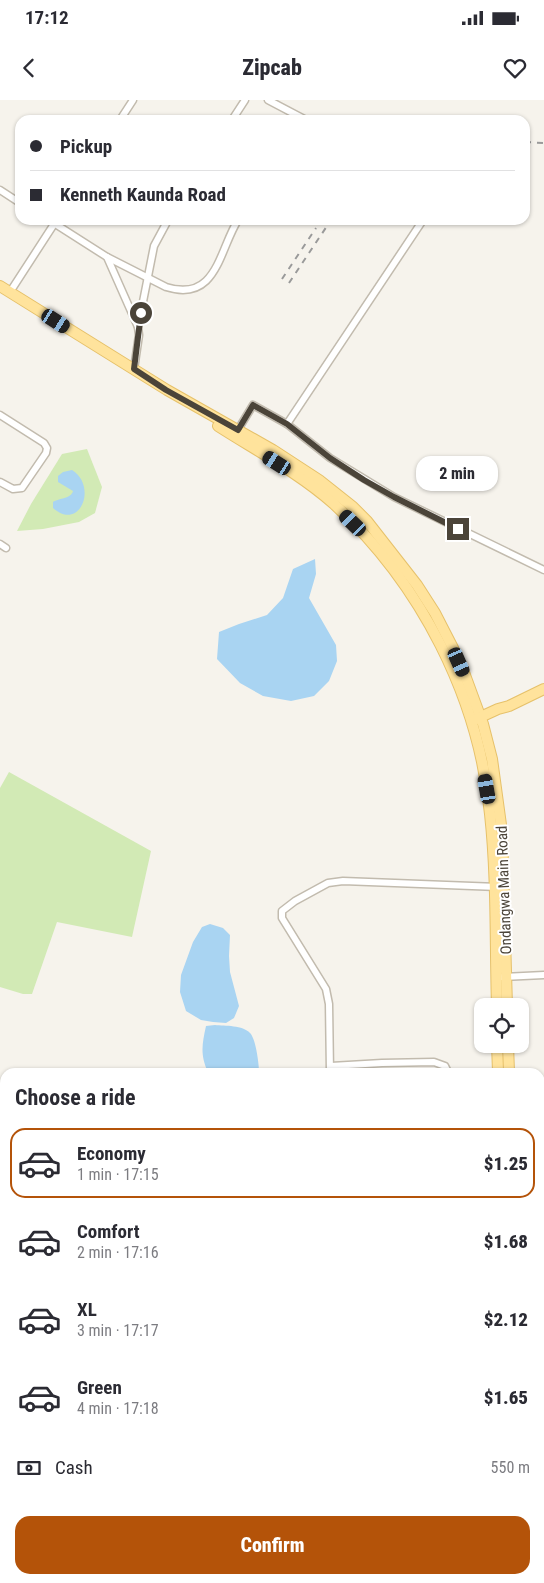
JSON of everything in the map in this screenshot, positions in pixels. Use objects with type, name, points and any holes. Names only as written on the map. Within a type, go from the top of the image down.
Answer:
[{"type":"main road","name":"Ondangwa Main Road","points":[[0,286],[236,433],[273,450],[319,480],[367,521],[401,563],[435,613],[453,648],[465,675],[477,722],[499,887],[501,977],[498,998]]},
{"type":"main road","points":[[477,722],[496,717],[509,706],[544,689]]},
{"type":"main road","name":"Ondangwa Main Road","points":[[501,977],[505,998]]},
{"type":"main road","points":[[498,1053],[498,1068]]},
{"type":"main road","points":[[508,1053],[509,1068]]},
{"type":"street","points":[[123,115],[133,100]]},
{"type":"street","points":[[235,115],[245,100]]},
{"type":"street","points":[[268,100],[296,115]]},
{"type":"street","points":[[0,190],[15,200]]},
{"type":"street","points":[[10,292],[52,225]]},
{"type":"street","points":[[60,225],[107,257],[166,288],[176,291],[199,286],[216,270],[236,225]]},
{"type":"street","points":[[138,327],[154,246],[165,225]]},
{"type":"street","points":[[287,424],[420,225]]},
{"type":"street","points":[[107,257],[138,327],[139,335],[134,369]]},
{"type":"street","points":[[236,433],[253,405],[287,424],[330,458],[394,497],[544,570]]},
{"type":"street","points":[[0,415],[44,443],[47,448],[46,453],[22,488],[13,490],[0,482]]},
{"type":"street","points":[[331,1068],[329,1004],[326,989],[282,918],[282,911],[295,901],[328,883],[343,881],[499,887]]},
{"type":"street","points":[[501,977],[544,975]]},
{"type":"street","points":[[340,1068],[382,1063],[434,1062],[446,1068]]},
{"type":"green space","points":[[87,449],[102,487],[95,513],[79,522],[43,529],[17,531],[31,504],[62,454]]},
{"type":"green space","points":[[9,772],[151,851],[132,937],[57,922],[32,994],[23,994],[0,987],[0,788]]},
{"type":"water","points":[[72,470],[80,477],[85,495],[78,511],[71,514],[63,514],[53,508],[53,502],[70,496],[73,491],[58,482],[58,476],[63,472]]},
{"type":"water","points":[[315,559],[316,574],[309,598],[336,645],[337,661],[329,681],[314,696],[291,701],[263,696],[240,683],[217,659],[219,632],[267,615],[283,598],[293,569]]},
{"type":"water","points":[[210,924],[223,928],[230,935],[230,972],[239,1006],[234,1018],[226,1023],[201,1020],[186,1011],[180,992],[181,975],[193,942],[202,927]]},
{"type":"water","points":[[206,1026],[229,1026],[247,1030],[252,1036],[259,1068],[206,1068],[202,1049]]},
{"type":"railway","points":[[530,142],[544,143]]},
{"type":"railway","points":[[289,283],[328,225]]},
{"type":"railway","points":[[282,279],[316,228]]},
{"type":"route","points":[[141,313],[134,369],[166,390],[238,430],[253,405],[287,424],[330,458],[364,480],[458,529]]}]
